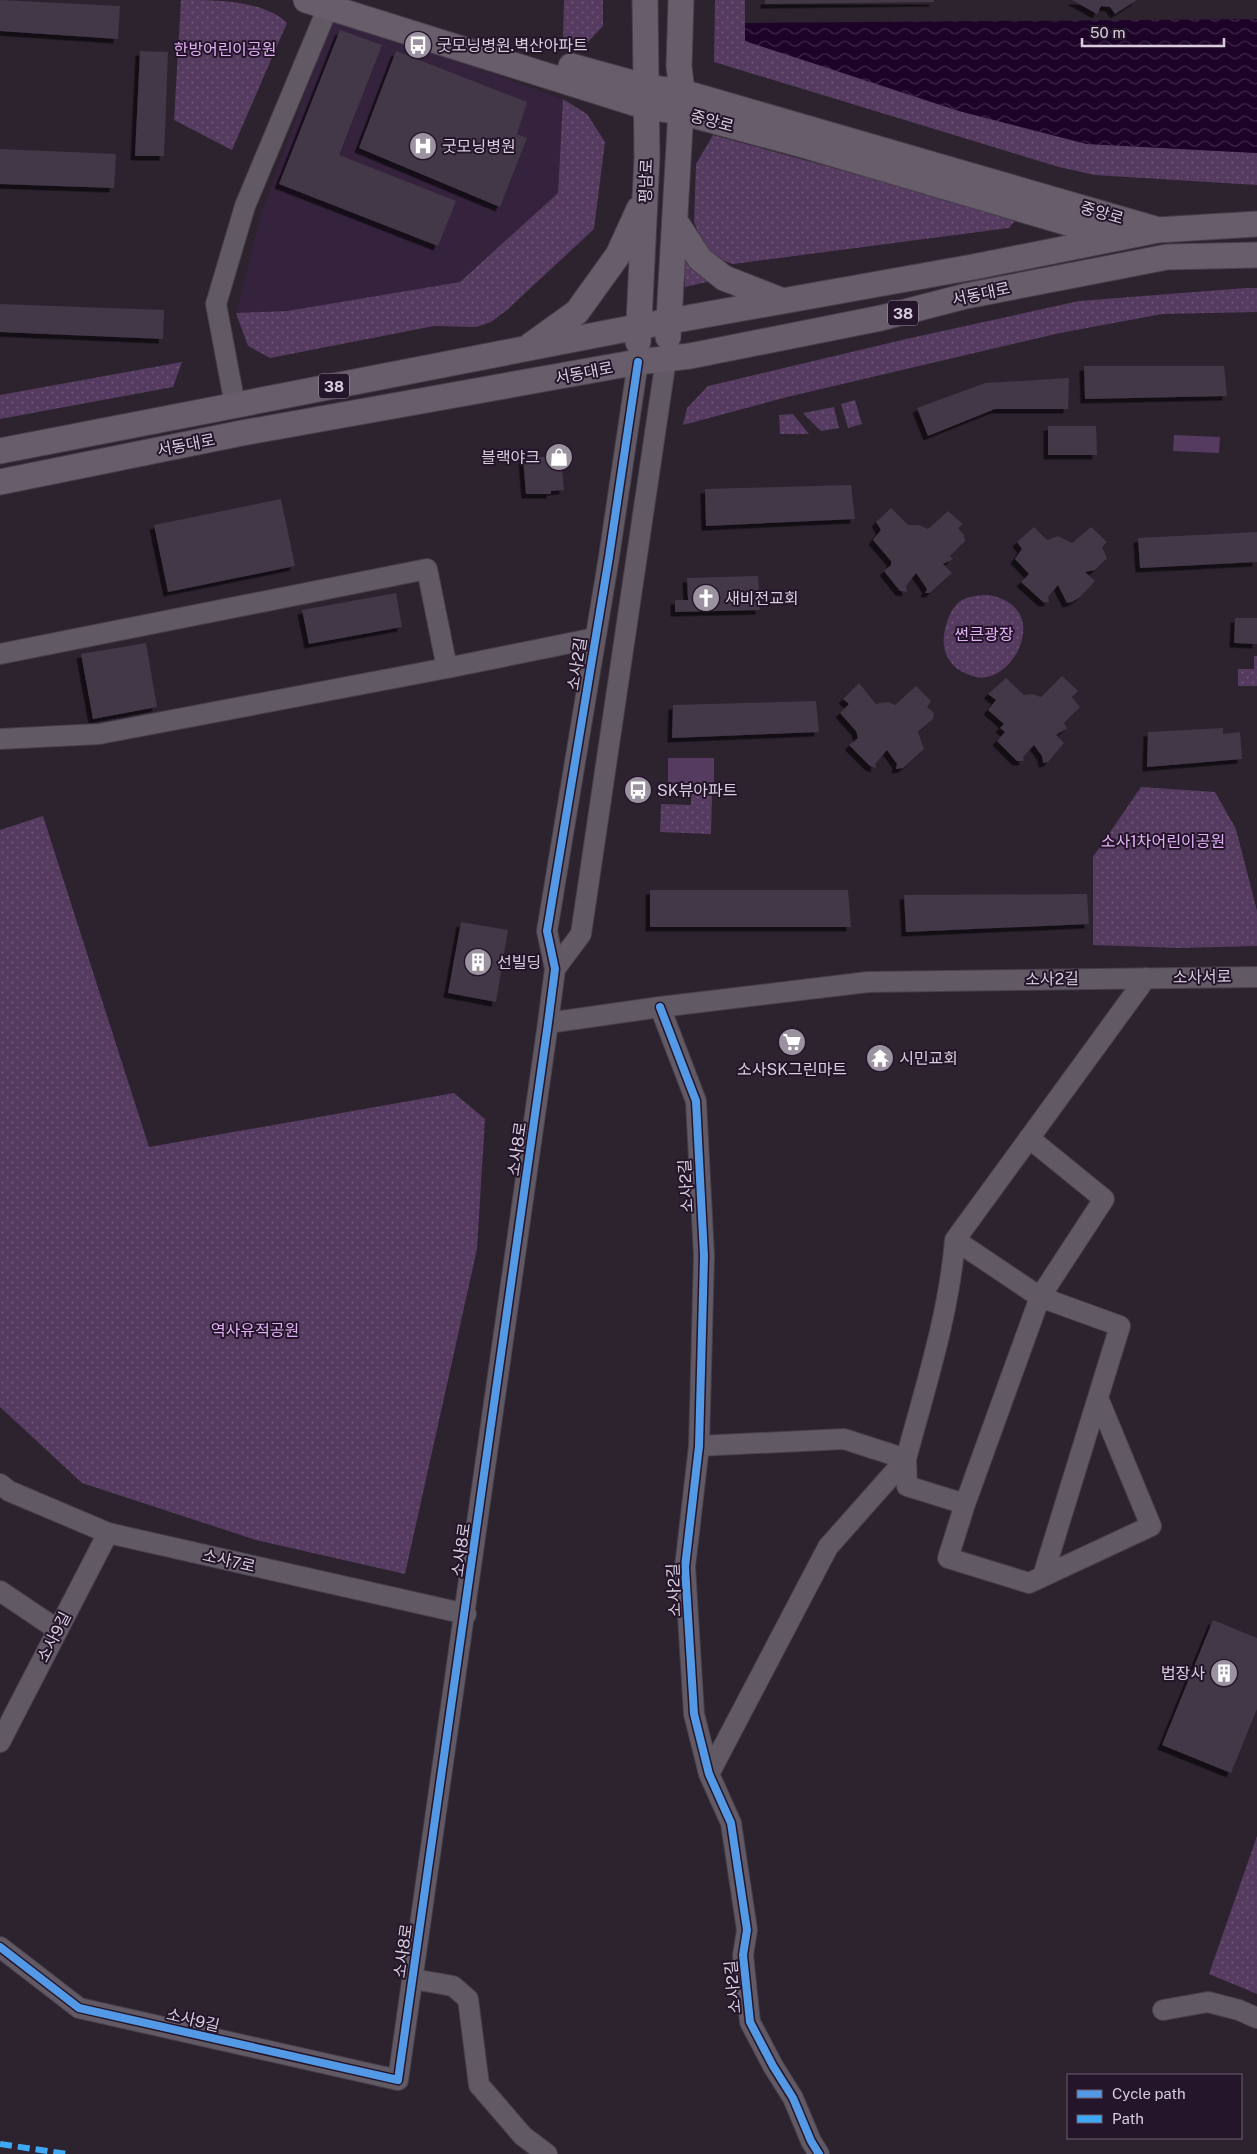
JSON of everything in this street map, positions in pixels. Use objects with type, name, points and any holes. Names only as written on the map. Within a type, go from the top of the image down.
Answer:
[{"type":"main road","name":"중앙로","points":[[355,0],[543,58],[647,98]]},
{"type":"main road","name":"평남로","points":[[638,362],[637,327],[645,195],[647,98],[644,0]]},
{"type":"main road","name":"평남로","points":[[666,359],[682,102],[680,66],[681,0]]},
{"type":"main road","name":"중앙로","points":[[322,2],[647,98],[682,102],[1158,230]]},
{"type":"main road","name":"중앙로","points":[[682,102],[812,148],[1120,238],[1167,257]]},
{"type":"main road","points":[[525,349],[577,312],[618,255],[645,195]]},
{"type":"main road","points":[[675,221],[700,259],[724,278],[783,301]]},
{"type":"main road","name":"서동대로","points":[[0,451],[637,327],[1158,230],[1257,224]]},
{"type":"main road","name":"서동대로","points":[[0,482],[242,433],[638,362],[690,356],[881,318],[966,296],[1167,257],[1257,255]]},
{"type":"street","points":[[235,405],[216,304],[245,206],[322,2]]},
{"type":"street","points":[[555,969],[581,934],[666,359]]},
{"type":"street","name":"소사2길","points":[[555,969],[547,931],[638,362]]},
{"type":"street","points":[[0,654],[426,569],[447,668]]},
{"type":"street","points":[[0,739],[99,734],[595,638]]},
{"type":"street","name":"소사8로","points":[[398,2080],[466,1614],[555,969]]},
{"type":"street","name":"소사서로","points":[[1146,978],[1257,976]]},
{"type":"street","points":[[965,1504],[907,1486],[906,1459],[936,1346],[953,1268],[955,1240],[1146,978]]},
{"type":"street","name":"소사2길","points":[[548,1023],[660,1006],[868,982],[1146,978]]},
{"type":"street","name":"소사2길","points":[[660,1006],[696,1101],[704,1256],[699,1446],[685,1567],[694,1714],[709,1774],[731,1823],[746,1930],[743,1955],[750,2022],[773,2066],[793,2098],[810,2141],[818,2154]]},
{"type":"street","points":[[1029,1138],[1104,1199],[1040,1297],[965,1504],[948,1558],[1029,1583],[1151,1526],[1098,1398]]},
{"type":"street","points":[[955,1240],[1040,1297],[1120,1326],[1043,1576]]},
{"type":"street","points":[[699,1446],[844,1439],[906,1459]]},
{"type":"street","points":[[709,1774],[828,1547],[906,1459]]},
{"type":"street","name":"소사7로","points":[[0,1484],[9,1491],[108,1533],[466,1614]]},
{"type":"street","name":"소사9길","points":[[0,1742],[108,1533]]},
{"type":"street","points":[[0,1592],[58,1630]]},
{"type":"street","name":"소사9길","points":[[0,1947],[79,2008],[398,2080]]},
{"type":"street","points":[[413,1978],[453,1986],[468,1999],[479,2085],[523,2136],[547,2154]]},
{"type":"street","points":[[1163,2010],[1208,2002],[1239,2010],[1257,2018]]},
{"type":"shaded area","name":"굿모닝병원","points":[[333,17],[563,99],[558,193],[460,282],[287,311],[236,313],[261,214]]},
{"type":"green space","name":"한방어린이공원","points":[[181,0],[223,1],[252,6],[277,15],[287,23],[232,150],[174,120]]},
{"type":"green space","points":[[564,0],[603,0],[603,26],[588,42],[563,38]]},
{"type":"green space","points":[[715,0],[745,0],[745,41],[959,111],[1087,144],[1257,153],[1257,185],[1095,175],[1059,167],[714,62]]},
{"type":"green space","points":[[563,99],[587,114],[605,142],[594,229],[507,310],[491,322],[476,327],[434,326],[270,358],[248,346],[236,313],[287,311],[460,282],[558,193]]},
{"type":"green space","points":[[713,135],[1017,218],[1009,228],[733,264],[716,258],[704,245],[694,222],[696,164]]},
{"type":"green space","points":[[684,245],[724,278],[685,287]]},
{"type":"green space","points":[[1257,288],[1257,312],[1162,314],[1060,333],[787,397],[683,425],[687,408],[708,386],[906,339],[1079,301]]},
{"type":"green space","points":[[182,362],[173,387],[0,419],[0,395]]},
{"type":"green space","points":[[855,400],[862,424],[848,428],[841,404]]},
{"type":"green space","points":[[834,407],[839,428],[821,431],[803,413]]},
{"type":"green space","points":[[793,414],[809,434],[780,434],[779,415]]},
{"type":"green space","points":[[1174,435],[1220,437],[1219,453],[1173,451]]},
{"type":"green space","name":"썬큰광장","points":[[988,595],[1008,602],[1019,614],[1023,628],[1021,643],[1014,657],[1003,669],[990,676],[976,677],[958,669],[947,657],[944,632],[951,612],[959,602],[971,597]]},
{"type":"green space","points":[[1254,656],[1257,656],[1257,686],[1238,686],[1238,669],[1254,669]]},
{"type":"green space","points":[[668,758],[714,758],[714,783],[668,783]]},
{"type":"green space","name":"소사1차어린이공원","points":[[1141,787],[1215,792],[1236,829],[1257,911],[1257,946],[1179,948],[1093,945],[1093,857]]},
{"type":"green space","points":[[691,792],[712,792],[711,834],[660,832],[661,804],[691,805]]},
{"type":"green space","name":"역사유적공원","points":[[43,816],[149,1147],[454,1093],[485,1119],[477,1249],[405,1574],[256,1540],[82,1483],[0,1407],[0,830]]},
{"type":"green space","points":[[1257,1836],[1257,1994],[1209,1974]]},
{"type":"water","points":[[1257,19],[1257,153],[1087,144],[959,111],[745,41],[745,23]]},
{"type":"building","points":[[0,0],[120,6],[118,39],[0,31]]},
{"type":"building","points":[[765,0],[934,0],[934,2],[765,4]]},
{"type":"building","points":[[1072,0],[1137,0],[1115,14],[1110,7],[1101,6],[1097,14]]},
{"type":"building","points":[[340,30],[382,45],[339,155],[456,201],[438,246],[279,184]]},
{"type":"building","points":[[140,51],[168,52],[164,156],[135,156]]},
{"type":"building","points":[[396,51],[527,102],[517,134],[527,138],[500,207],[359,148]]},
{"type":"building","points":[[0,149],[116,154],[114,188],[0,184]]},
{"type":"building","points":[[0,304],[164,310],[163,339],[0,332]]},
{"type":"building","points":[[1084,366],[1224,366],[1227,396],[1085,399]]},
{"type":"building","points":[[1069,378],[1068,409],[995,409],[928,436],[917,408],[985,383]]},
{"type":"building","points":[[1048,426],[1096,426],[1097,455],[1048,455]]},
{"type":"building","points":[[561,455],[564,490],[551,491],[551,494],[526,494],[523,459]]},
{"type":"building","points":[[851,485],[855,519],[706,526],[705,489]]},
{"type":"building","points":[[281,499],[295,566],[168,592],[154,525]]},
{"type":"building","points":[[891,508],[908,525],[919,525],[928,529],[948,511],[963,524],[958,528],[964,535],[965,541],[950,556],[953,559],[943,564],[952,573],[930,593],[925,593],[927,589],[916,573],[906,586],[907,592],[900,591],[884,571],[891,565],[891,561],[873,540],[881,530],[876,522]]},
{"type":"building","points":[[1034,527],[1047,540],[1058,536],[1072,543],[1091,527],[1107,542],[1102,547],[1107,558],[1095,570],[1085,572],[1095,581],[1080,597],[1072,602],[1067,603],[1058,585],[1048,597],[1049,602],[1043,602],[1021,582],[1029,574],[1015,559],[1022,549],[1017,542]]},
{"type":"building","points":[[1257,532],[1257,562],[1140,568],[1138,538]]},
{"type":"building","points":[[758,576],[760,610],[675,612],[675,600],[688,600],[687,578]]},
{"type":"building","points":[[396,593],[402,627],[309,644],[302,610]]},
{"type":"building","points":[[1235,618],[1257,618],[1257,644],[1234,643]]},
{"type":"building","points":[[146,643],[157,707],[93,719],[81,654]]},
{"type":"building","points":[[1062,676],[1078,691],[1072,697],[1080,707],[1064,723],[1067,728],[1056,735],[1064,743],[1048,762],[1043,763],[1042,756],[1034,745],[1023,757],[1024,761],[1017,761],[997,741],[1005,732],[1000,728],[1004,724],[988,710],[996,700],[988,694],[1006,678],[1024,695],[1032,694],[1041,697]]},
{"type":"building","points":[[859,683],[876,704],[888,702],[895,705],[916,686],[931,701],[927,707],[934,713],[933,719],[918,732],[924,749],[903,768],[896,769],[897,764],[887,750],[875,764],[876,768],[870,766],[849,745],[858,738],[856,731],[840,713],[849,704],[843,699]]},
{"type":"building","points":[[816,701],[819,732],[672,738],[673,705]]},
{"type":"building","points":[[1223,728],[1223,734],[1240,732],[1242,759],[1147,767],[1148,732]]},
{"type":"building","points":[[650,890],[848,890],[851,927],[650,927]]},
{"type":"building","points":[[1087,894],[1089,924],[906,932],[904,895]]},
{"type":"building","name":"선빌딩","points":[[461,922],[508,930],[496,1002],[448,993]]},
{"type":"building","name":"법장사","points":[[1213,1620],[1257,1638],[1257,1709],[1231,1773],[1162,1745]]},
{"type":"marked path","points":[[0,2144],[67,2154]]},
{"type":"cycle path","points":[[0,1947],[79,2008],[398,2080],[548,1023],[555,969],[547,931],[609,557],[638,362]]},
{"type":"cycle path","points":[[660,1007],[696,1101],[704,1256],[699,1446],[685,1567],[694,1714],[709,1774],[731,1823],[747,1930],[743,1955],[750,2022],[773,2066],[793,2098],[811,2141],[819,2154]]},
{"type":"place","name":"굿모닝병원.벽산아파트","points":[[418,45]]},
{"type":"place","name":"굿모닝병원","points":[[423,146]]},
{"type":"place","name":"블랙야크","points":[[559,457]]},
{"type":"place","name":"새비전교회","points":[[706,598]]},
{"type":"place","name":"SK뷰아파트","points":[[638,790]]},
{"type":"place","name":"선빌딩","points":[[478,962]]},
{"type":"place","name":"소사SK그린마트","points":[[792,1042]]},
{"type":"place","name":"시민교회","points":[[880,1058]]},
{"type":"place","name":"법장사","points":[[1224,1673]]}]
